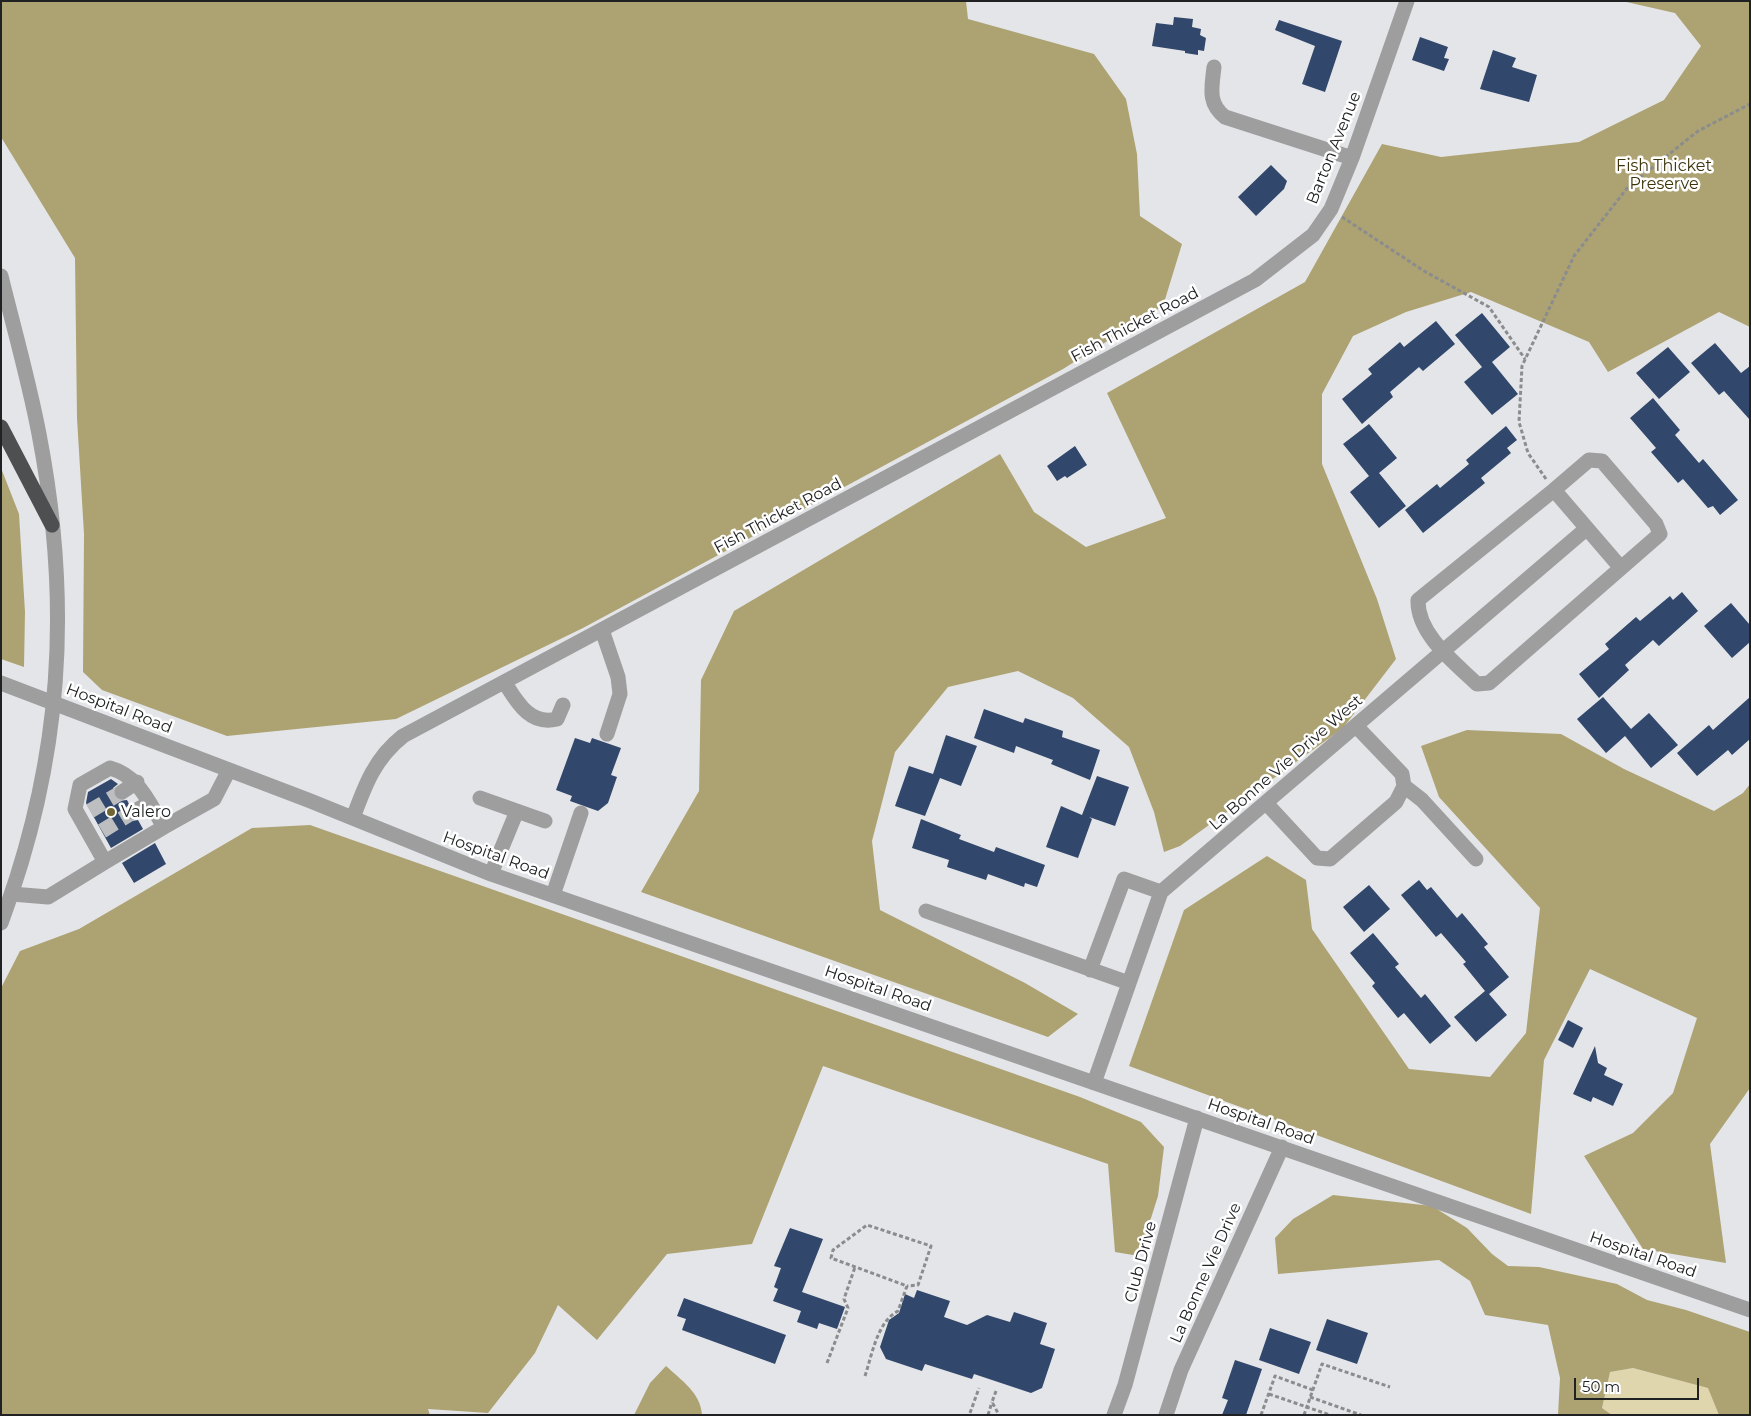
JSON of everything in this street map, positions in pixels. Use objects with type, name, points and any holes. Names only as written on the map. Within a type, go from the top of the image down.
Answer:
[{"type":"highway","points":[[1,427],[52,525]]},
{"type":"street","name":"Barton Avenue","points":[[1255,280],[1313,235],[1331,209],[1352,158],[1407,1]]},
{"type":"street","points":[[1214,67],[1210,98],[1215,107],[1225,117],[1352,158]]},
{"type":"street","points":[[1,276],[39,435],[52,525],[59,624],[54,703],[43,781],[24,857],[1,923]]},
{"type":"street","name":"Fish Thicket Road","points":[[353,818],[370,776],[387,748],[420,726],[504,683],[1255,280]]},
{"type":"street","points":[[1589,460],[1602,461],[1656,524],[1660,534],[1621,568],[1489,683],[1477,684],[1444,651],[1424,626],[1418,613],[1418,600],[1589,460]]},
{"type":"street","points":[[1554,490],[1621,568]]},
{"type":"street","name":"La Bonne Vie Drive West","points":[[1161,892],[1586,529]]},
{"type":"street","points":[[602,630],[618,677],[620,694],[607,734]]},
{"type":"street","name":"Hospital Road","points":[[1,683],[353,818],[491,874],[1750,1310]]},
{"type":"street","points":[[504,683],[522,710],[532,716],[547,721],[557,719],[563,705]]},
{"type":"street","points":[[1266,803],[1317,858],[1330,859],[1396,802],[1404,786],[1402,774],[1356,726]]},
{"type":"street","points":[[105,862],[97,834],[85,815],[75,808],[80,785],[110,768],[124,772],[137,782],[164,827]]},
{"type":"street","points":[[12,894],[48,897],[214,799],[229,770]]},
{"type":"street","points":[[122,792],[137,782]]},
{"type":"street","points":[[1404,786],[1422,800],[1476,859]]},
{"type":"street","points":[[480,798],[545,821]]},
{"type":"street","points":[[133,812],[149,803]]},
{"type":"street","points":[[491,874],[517,811]]},
{"type":"street","points":[[553,895],[581,813]]},
{"type":"street","points":[[1090,970],[1124,879],[1161,892],[1094,1083]]},
{"type":"street","points":[[926,911],[1129,983]]},
{"type":"street","name":"Club Drive","points":[[1114,1415],[1125,1385],[1197,1118]]},
{"type":"street","name":"La Bonne Vie Drive","points":[[1166,1415],[1181,1370],[1282,1147]]},
{"type":"path","points":[[1554,490],[1528,453],[1519,422],[1522,366],[1574,256],[1628,187],[1698,131],[1750,104]]},
{"type":"path","points":[[1331,209],[1424,271],[1489,307],[1525,360]]},
{"type":"path","points":[[867,1225],[931,1246],[918,1285],[907,1286],[830,1258],[833,1250],[867,1225]]},
{"type":"path","points":[[827,1363],[848,1308],[844,1299],[855,1267]]},
{"type":"path","points":[[865,1376],[880,1332],[889,1316],[898,1311],[907,1286]]},
{"type":"path","points":[[1304,1415],[1322,1364],[1390,1387]]},
{"type":"path","points":[[1262,1415],[1275,1376],[1313,1390]]},
{"type":"path","points":[[970,1413],[979,1388]]},
{"type":"path","points":[[988,1415],[996,1391]]},
{"type":"path","points":[[1269,1394],[1330,1415]]},
{"type":"path","points":[[1310,1397],[1361,1415]]},
{"type":"path","points":[[992,1402],[999,1415]]},
{"type":"shaded area","points":[[1633,1368],[1709,1388],[1719,1415],[1612,1415],[1602,1408],[1610,1372]]},
{"type":"green space","points":[[1,1],[966,1],[968,19],[1094,54],[1126,99],[1137,154],[1140,216],[1182,244],[1163,306],[1063,369],[583,628],[396,719],[227,736],[102,690],[83,672],[84,534],[77,418],[75,258],[1,137]]},
{"type":"green space","name":"Fish Thicket Preserve","points":[[1622,1],[1750,1],[1750,327],[1719,312],[1608,372],[1589,342],[1471,292],[1406,312],[1353,336],[1322,394],[1322,464],[1377,599],[1396,659],[1343,728],[1180,846],[1164,852],[1154,812],[1129,747],[1073,698],[1018,671],[948,687],[895,752],[872,841],[880,910],[1025,983],[1078,1014],[1048,1037],[641,892],[699,791],[701,680],[734,611],[1000,454],[1034,512],[1086,547],[1166,518],[1107,393],[1305,282],[1382,144],[1441,157],[1579,142],[1664,100],[1701,46],[1675,13]]},
{"type":"green space","points":[[1,468],[19,514],[25,612],[24,667],[1,659]]},
{"type":"green space","points":[[1467,730],[1561,734],[1624,769],[1714,811],[1743,793],[1750,784],[1750,1088],[1710,1144],[1726,1263],[1643,1249],[1584,1156],[1633,1133],[1673,1093],[1697,1018],[1590,969],[1544,1060],[1531,1214],[1129,1066],[1184,910],[1267,856],[1306,880],[1312,929],[1409,1069],[1490,1077],[1526,1033],[1540,908],[1439,797],[1421,746]]},
{"type":"green space","points":[[310,825],[1080,1097],[1141,1122],[1164,1147],[1158,1196],[1139,1256],[1115,1252],[1108,1164],[823,1066],[752,1244],[667,1254],[597,1340],[558,1305],[535,1353],[488,1413],[428,1409],[430,1415],[1,1415],[1,988],[20,951],[79,929],[252,828]]},
{"type":"green space","points":[[1333,1195],[1432,1206],[1467,1228],[1492,1254],[1508,1266],[1539,1267],[1617,1284],[1647,1300],[1686,1310],[1750,1332],[1750,1415],[1719,1415],[1708,1388],[1633,1368],[1610,1372],[1602,1408],[1612,1415],[1558,1415],[1560,1378],[1548,1325],[1485,1315],[1470,1281],[1439,1260],[1278,1274],[1275,1238],[1293,1219]]},
{"type":"green space","points":[[666,1366],[694,1394],[701,1407],[702,1415],[634,1415],[650,1383]]},
{"type":"building","points":[[1174,17],[1193,19],[1192,27],[1201,29],[1200,35],[1206,38],[1204,51],[1198,50],[1198,55],[1152,46],[1156,23],[1173,25]]},
{"type":"building","points":[[1279,20],[1342,41],[1325,92],[1302,84],[1315,46],[1275,30]]},
{"type":"building","points":[[1420,37],[1448,47],[1444,58],[1449,59],[1444,71],[1412,60]]},
{"type":"building","points":[[1493,50],[1516,58],[1512,67],[1537,75],[1529,102],[1480,89]]},
{"type":"building","points":[[1271,165],[1287,181],[1284,189],[1256,216],[1238,197]]},
{"type":"building","points":[[1482,313],[1510,347],[1492,362],[1518,394],[1492,415],[1464,382],[1482,367],[1455,335]]},
{"type":"building","points":[[1436,321],[1455,344],[1423,371],[1419,367],[1390,392],[1393,397],[1362,424],[1342,399],[1372,374],[1368,369],[1400,342],[1404,347]]},
{"type":"building","points":[[1715,343],[1741,373],[1750,366],[1750,420],[1724,391],[1719,395],[1691,363]]},
{"type":"building","points":[[1668,347],[1690,372],[1659,399],[1636,373]]},
{"type":"building","points":[[1653,398],[1680,430],[1675,435],[1699,463],[1703,459],[1738,500],[1720,515],[1713,506],[1708,508],[1683,479],[1678,483],[1651,452],[1656,448],[1630,418]]},
{"type":"building","points":[[1369,424],[1397,458],[1379,473],[1406,506],[1379,528],[1350,492],[1369,476],[1343,444]]},
{"type":"building","points":[[1506,426],[1517,440],[1507,448],[1511,453],[1481,478],[1485,483],[1423,533],[1405,510],[1437,484],[1440,488],[1469,464],[1466,460]]},
{"type":"building","points":[[1075,446],[1087,465],[1067,478],[1065,476],[1057,481],[1047,466]]},
{"type":"building","points":[[1682,592],[1698,611],[1659,646],[1653,640],[1625,665],[1629,670],[1599,698],[1579,674],[1609,649],[1605,644],[1636,617],[1640,621],[1670,596],[1673,600]]},
{"type":"building","points":[[1731,603],[1750,625],[1750,642],[1732,658],[1704,626]]},
{"type":"building","points":[[1603,697],[1631,729],[1649,713],[1678,745],[1651,768],[1625,736],[1606,753],[1577,719]]},
{"type":"building","points":[[1750,697],[1750,739],[1732,755],[1728,750],[1697,776],[1677,753],[1709,725],[1713,730]]},
{"type":"building","points":[[984,709],[1023,723],[1025,718],[1063,731],[1062,737],[1100,750],[1090,780],[1051,764],[1053,760],[1016,746],[1014,753],[974,738]]},
{"type":"building","points":[[946,735],[977,746],[961,786],[940,778],[925,816],[895,806],[909,766],[933,774]]},
{"type":"building","points":[[575,738],[590,743],[592,738],[621,748],[611,775],[617,777],[608,803],[598,811],[570,801],[572,796],[556,790]]},
{"type":"building","points":[[1097,776],[1129,787],[1115,826],[1089,817],[1092,819],[1078,858],[1046,847],[1061,806],[1082,815]]},
{"type":"building","points":[[111,779],[118,784],[113,788],[115,798],[118,801],[127,800],[129,804],[124,811],[125,817],[132,821],[138,820],[143,829],[111,848],[86,803],[88,792]]},
{"type":"building","points":[[921,819],[961,835],[959,839],[994,852],[996,847],[1045,865],[1037,887],[1025,883],[1024,887],[988,874],[986,880],[947,867],[949,860],[912,848]]},
{"type":"building","points":[[155,843],[166,864],[134,883],[122,863]]},
{"type":"building","points":[[1419,880],[1427,890],[1431,887],[1457,918],[1462,913],[1488,944],[1484,947],[1509,977],[1489,994],[1507,1015],[1476,1042],[1454,1017],[1485,991],[1463,964],[1466,962],[1441,933],[1436,937],[1401,895]]},
{"type":"building","points":[[1369,885],[1390,909],[1364,932],[1343,907]]},
{"type":"building","points":[[1373,933],[1399,964],[1395,967],[1421,998],[1425,994],[1451,1026],[1430,1044],[1404,1013],[1398,1018],[1372,986],[1375,983],[1350,953]]},
{"type":"building","points":[[1568,1020],[1583,1028],[1573,1048],[1558,1040]]},
{"type":"building","points":[[1595,1046],[1598,1063],[1607,1068],[1604,1075],[1623,1084],[1613,1106],[1593,1097],[1591,1102],[1573,1094]]},
{"type":"building","points":[[790,1228],[823,1239],[802,1292],[845,1307],[837,1329],[819,1323],[817,1329],[797,1322],[801,1311],[773,1301],[778,1289],[774,1287],[781,1268],[774,1266]]},
{"type":"building","points":[[917,1290],[950,1301],[944,1317],[967,1325],[987,1315],[1010,1322],[1014,1312],[1047,1323],[1040,1344],[1055,1349],[1042,1388],[1031,1393],[974,1374],[972,1379],[925,1364],[922,1371],[886,1359],[880,1347],[889,1320],[899,1313],[905,1294],[914,1298]]},
{"type":"building","points":[[684,1298],[786,1335],[775,1364],[682,1330],[686,1319],[677,1316]]},
{"type":"building","points":[[1327,1319],[1368,1333],[1357,1364],[1316,1350]]},
{"type":"building","points":[[1270,1328],[1311,1342],[1299,1374],[1259,1360]]},
{"type":"building","points":[[1235,1360],[1262,1369],[1246,1415],[1222,1415],[1228,1400],[1222,1398]]},
{"type":"tunnel","points":[[90,811],[122,792]]},
{"type":"tunnel","points":[[102,831],[133,812]]},
{"type":"place","name":"Valero","points":[[111,812]]}]
